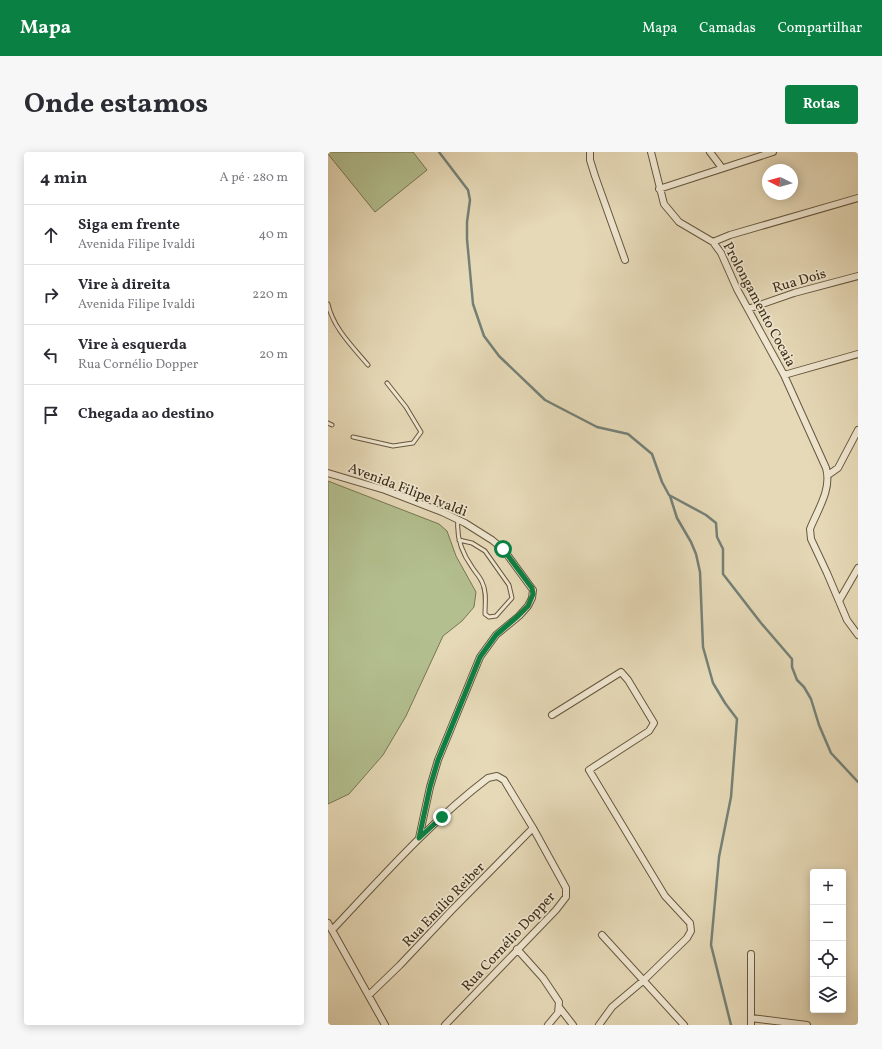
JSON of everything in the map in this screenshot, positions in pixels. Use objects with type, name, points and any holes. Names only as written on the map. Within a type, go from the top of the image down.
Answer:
[{"type":"street","points":[[590,152],[590,160],[597,182],[625,260]]},
{"type":"street","name":"Prolongamento Cocaia","points":[[651,152],[659,189],[664,204],[679,222],[713,242],[725,259],[737,289],[784,375],[814,440],[828,475]]},
{"type":"street","points":[[710,152],[722,168]]},
{"type":"street","points":[[659,189],[773,152]]},
{"type":"street","points":[[713,242],[730,235],[858,198]]},
{"type":"street","name":"Rua Dois","points":[[748,309],[794,293],[858,276]]},
{"type":"street","points":[[784,375],[858,354]]},
{"type":"street","points":[[858,430],[838,468],[828,475],[828,487],[810,529],[811,539],[847,620],[858,635]]},
{"type":"street","name":"Avenida Filipe Ivaldi","points":[[328,472],[385,490],[458,519],[503,549],[532,588],[533,594],[528,606],[496,635],[480,657],[438,760],[430,787],[419,838]]},
{"type":"street","points":[[839,601],[858,568]]},
{"type":"street","points":[[552,715],[621,672],[628,680],[654,723],[649,731],[589,770],[665,896],[690,923],[691,926],[691,931],[687,938],[644,980],[612,1007],[599,1025]]},
{"type":"street","name":"Rua Cornélio Dopper","points":[[332,930],[419,838],[473,789],[492,776],[497,776],[504,780],[556,868],[567,893],[563,902],[556,910],[445,1025]]},
{"type":"street","name":"Rua Emílio Reiber","points":[[369,995],[533,828]]},
{"type":"street","points":[[328,923],[385,1025]]},
{"type":"street","points":[[602,935],[684,1025]]},
{"type":"street","points":[[518,949],[556,996],[559,1002],[559,1007],[555,1018],[548,1025]]},
{"type":"street","points":[[751,954],[751,1025]]},
{"type":"street","points":[[559,1007],[573,1025]]},
{"type":"street","points":[[751,1018],[807,1025]]},
{"type":"lane","points":[[328,304],[332,318],[338,329],[368,365]]},
{"type":"lane","points":[[353,437],[393,446],[413,443],[422,432],[406,406],[387,383]]},
{"type":"lane","points":[[328,423],[332,425]]},
{"type":"lane","points":[[458,519],[457,528],[459,540],[461,548],[470,565],[482,582],[485,593],[485,614],[489,617],[496,616],[512,598],[509,585],[485,551],[472,543],[459,540]]},
{"type":"green space","points":[[328,152],[413,152],[427,170],[375,212],[328,154]]},
{"type":"green space","points":[[328,481],[439,524],[447,531],[456,556],[476,592],[474,607],[462,621],[443,636],[406,716],[383,755],[349,794],[328,804]]},
{"type":"waterway","points":[[439,152],[468,190],[470,200],[467,222],[467,239],[473,304],[484,336],[499,356],[545,400],[597,427],[628,434],[652,454],[662,482],[669,495],[706,515],[716,523],[717,537],[723,549],[723,574],[761,623],[792,659],[792,667],[797,680],[804,687],[811,699],[819,725],[831,753],[858,782]]},
{"type":"waterway","points":[[670,496],[677,518],[696,554],[700,572],[703,647],[713,683],[737,719],[731,797],[719,857],[711,945],[731,1025]]},
{"type":"route","points":[[442,817],[419,838],[430,787],[438,760],[480,657],[496,635],[528,606],[533,594],[532,588],[522,573],[503,549]]}]
